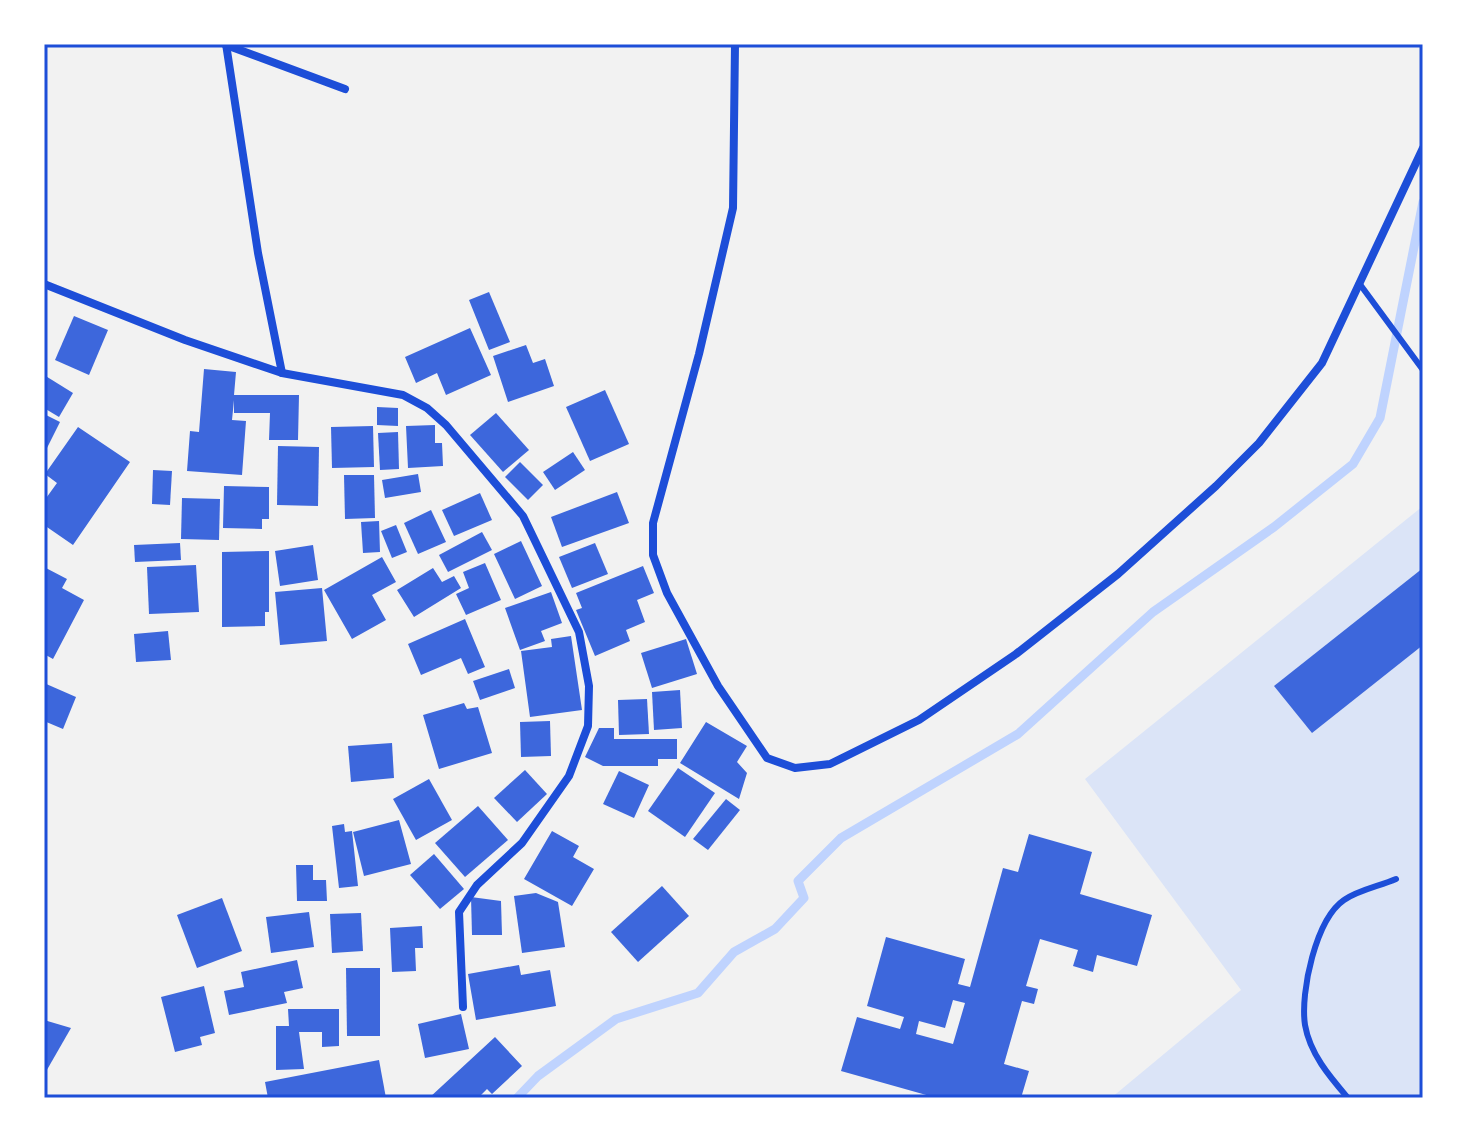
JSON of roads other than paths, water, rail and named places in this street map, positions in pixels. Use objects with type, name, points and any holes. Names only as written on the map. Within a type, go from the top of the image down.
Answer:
[{"type":"street","points":[[282,373],[258,253],[226,44],[345,89]]},
{"type":"street","points":[[735,44],[733,208],[699,354],[653,523],[653,555],[667,593],[718,686],[767,758],[795,768],[830,764],[919,720],[1016,654],[1118,574],[1259,443],[1322,363],[1423,148]]},
{"type":"street","points":[[44,284],[185,340],[282,373],[403,395],[437,417],[523,516],[579,632],[590,706],[581,750],[569,776],[522,843],[465,898],[459,912],[463,1007]]},
{"type":"lane","points":[[1359,283],[1423,370]]},
{"type":"lane","points":[[1348,1098],[1323,1069],[1305,1025],[1307,974],[1323,927],[1343,900],[1396,879]]},
{"type":"waterway","points":[[517,1098],[538,1076],[616,1019],[698,993],[734,952],[775,929],[804,898],[798,881],[841,838],[1018,734],[1153,612],[1274,527],[1353,464],[1380,418],[1423,202]]}]
